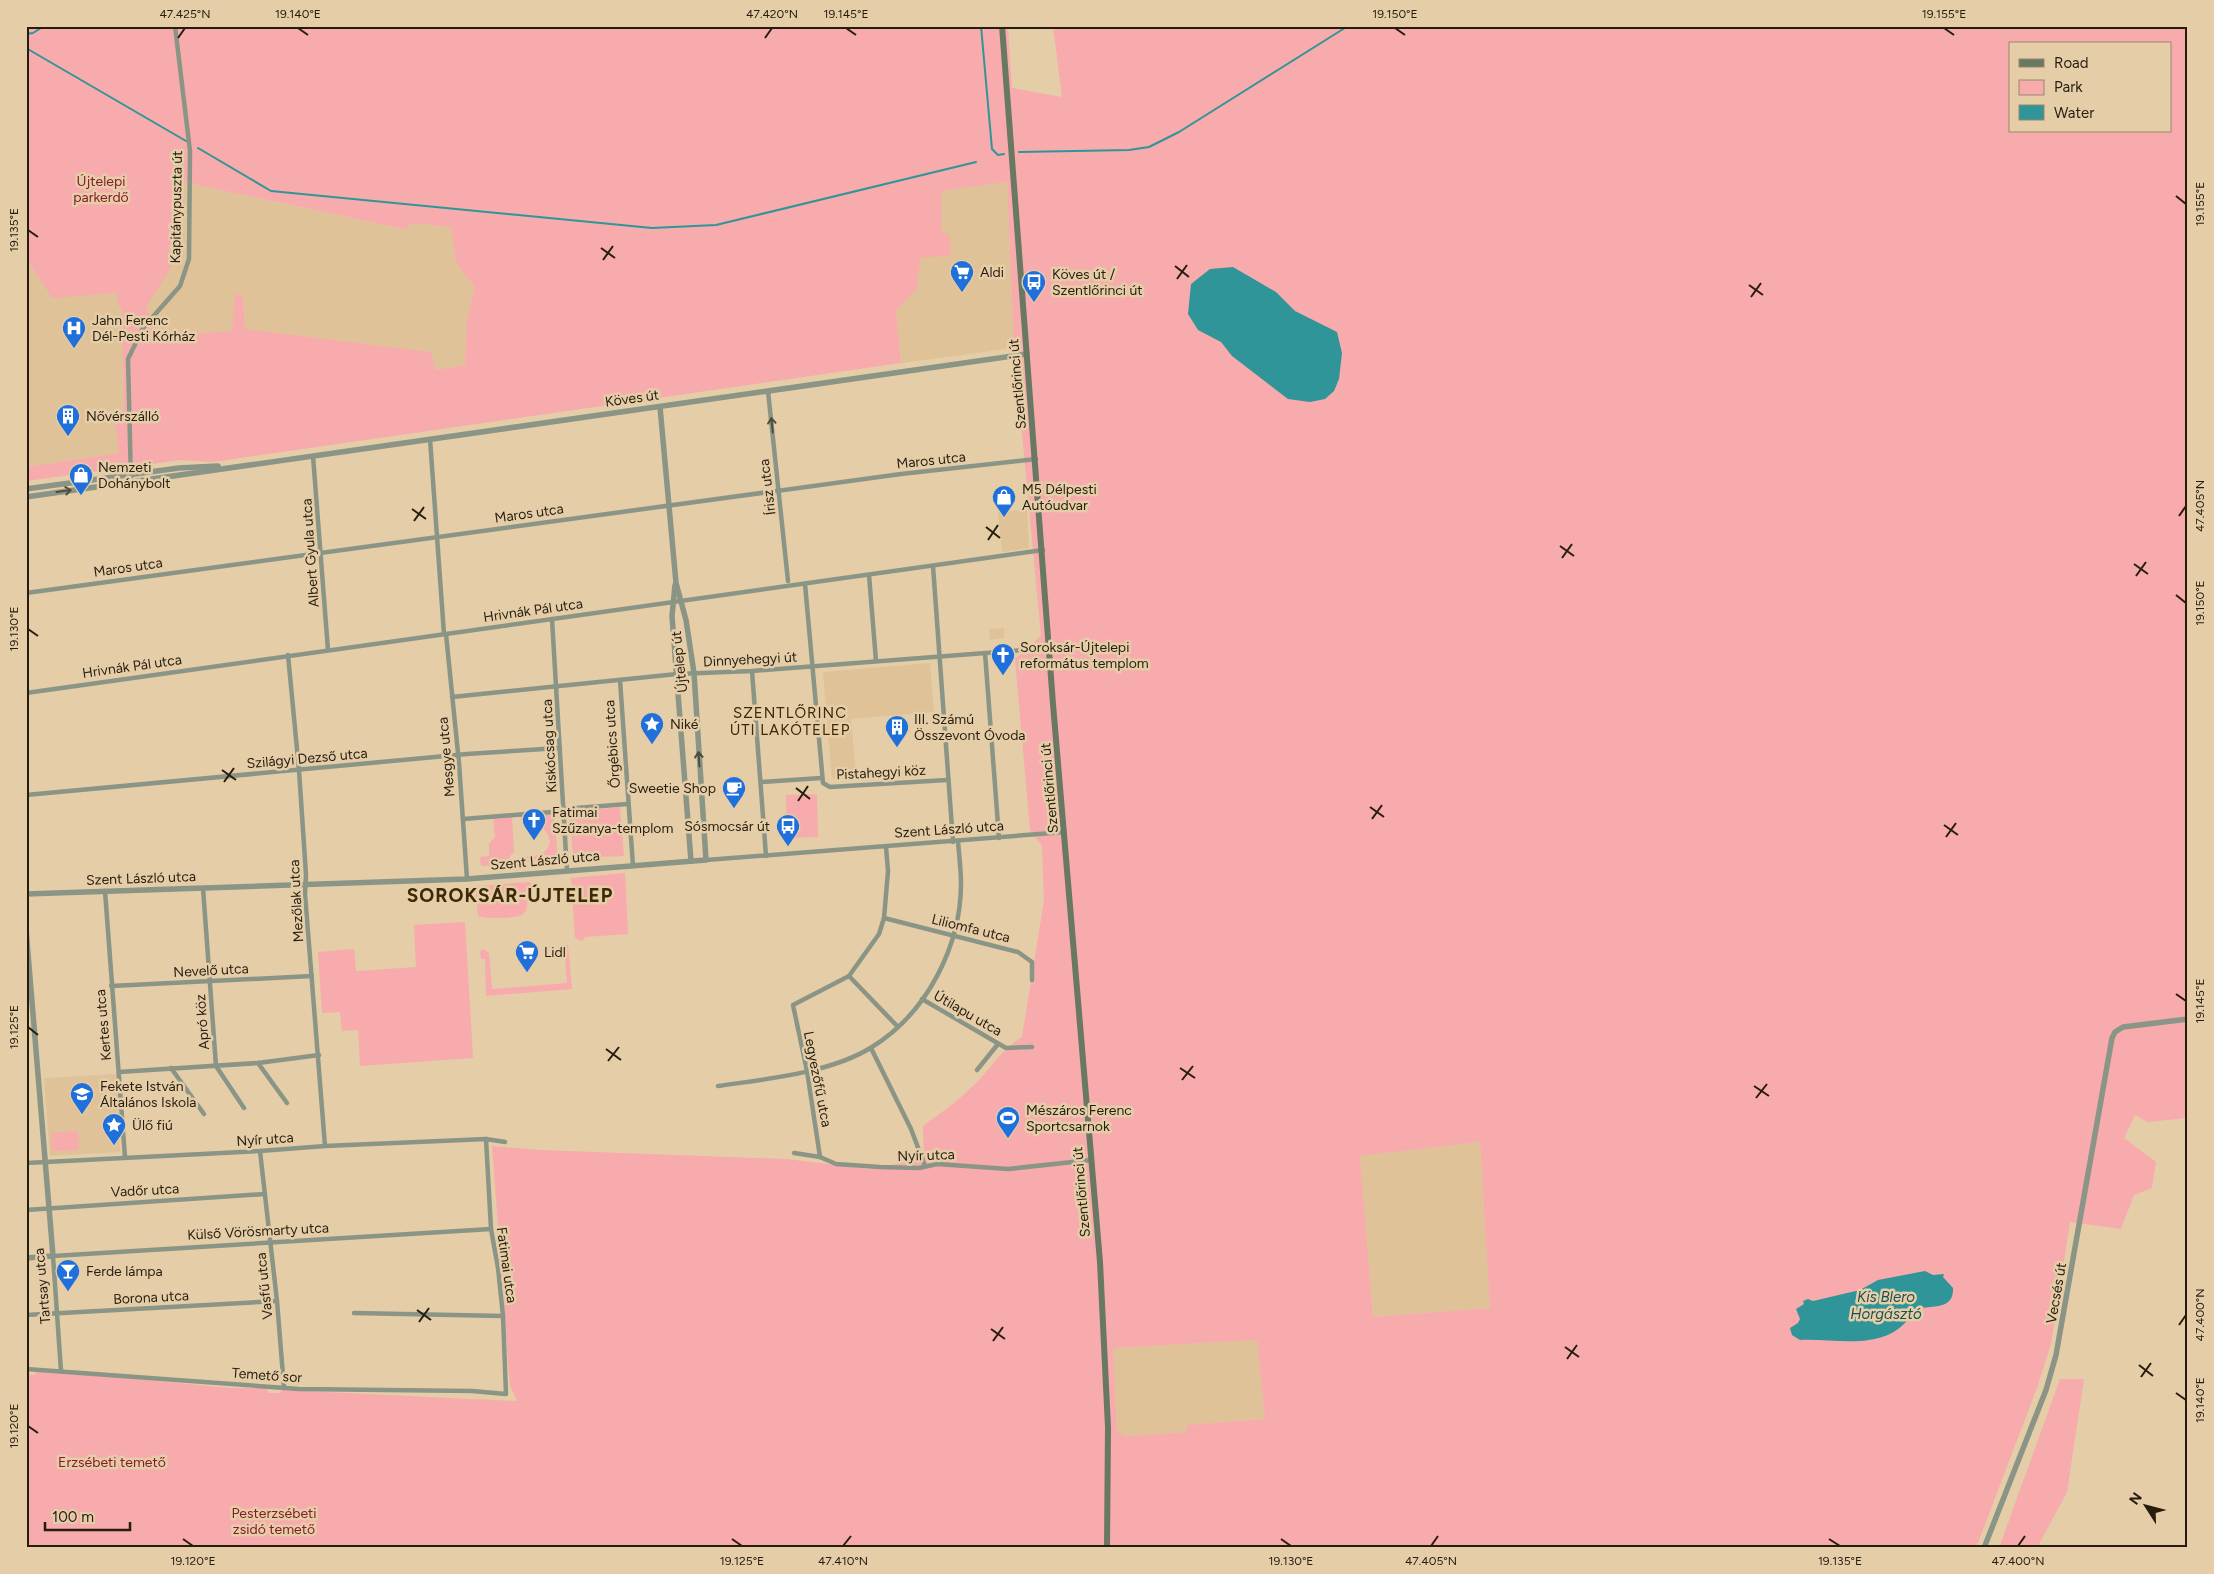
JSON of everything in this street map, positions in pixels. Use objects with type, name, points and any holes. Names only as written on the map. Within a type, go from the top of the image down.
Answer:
[{"type":"main road","name":"Szentlőrinci út","points":[[1002,26],[1049,648],[1100,1262],[1108,1428],[1107,1548]]},
{"type":"street","name":"Kapitánypuszta út","points":[[131,482],[127,369],[129,354],[147,323],[177,289],[188,263],[190,151],[175,26]]},
{"type":"street","name":"Köves út","points":[[26,497],[1027,354]]},
{"type":"street","name":"Írisz utca","points":[[768,391],[788,581]]},
{"type":"street","name":"Újtelep út","points":[[660,407],[676,583],[686,620],[694,673],[706,860]]},
{"type":"street","name":"Mesgye utca","points":[[430,439],[436,536],[458,756],[467,879]]},
{"type":"street","name":"Albert Gyula utca","points":[[313,456],[322,552],[328,650]]},
{"type":"street","name":"Maros utca","points":[[26,593],[901,474],[1036,459]]},
{"type":"street","name":"Köves út","points":[[26,489],[179,468],[240,466]]},
{"type":"street","name":"Hrivnák Pál utca","points":[[26,693],[1043,550]]},
{"type":"street","points":[[718,1086],[779,1078],[807,1071],[871,1048],[912,1014],[938,975],[953,936],[961,882],[947,780],[933,566]]},
{"type":"street","points":[[869,575],[876,661]]},
{"type":"street","name":"Újtelep út","points":[[676,583],[672,602],[690,861]]},
{"type":"street","points":[[762,782],[821,778],[805,584]]},
{"type":"street","name":"Kiskócsag utca","points":[[552,619],[567,871]]},
{"type":"street","name":"Dinnyehegyi út","points":[[452,698],[677,674],[752,671],[1049,648]]},
{"type":"street","points":[[985,653],[999,838]]},
{"type":"street","name":"Mezőlak utca","points":[[288,655],[299,770],[305,884],[325,1146]]},
{"type":"street","points":[[752,671],[762,782],[766,856]]},
{"type":"street","name":"Őrgébics utca","points":[[620,680],[632,866]]},
{"type":"street","name":"Szilágyi Dezső utca","points":[[26,795],[560,748]]},
{"type":"street","name":"Pistahegyi köz","points":[[821,778],[824,784],[830,787],[947,780]]},
{"type":"street","points":[[463,818],[627,804]]},
{"type":"street","name":"Szent László utca","points":[[26,894],[467,879],[1065,832]]},
{"type":"street","points":[[886,847],[888,871],[884,918],[879,934],[849,976],[898,1027]]},
{"type":"street","name":"Apró köz","points":[[203,888],[216,1066]]},
{"type":"street","name":"Kertes utca","points":[[105,891],[125,1158]]},
{"type":"street","name":"Liliomfa utca","points":[[884,918],[1018,952],[1032,962],[1032,980]]},
{"type":"street","name":"Tartsay utca","points":[[26,929],[58,1314],[61,1371]]},
{"type":"street","name":"Nevelő utca","points":[[111,986],[312,976]]},
{"type":"street","name":"Legyezőfű utca","points":[[820,1157],[807,1071],[793,1005],[849,976]]},
{"type":"street","name":"Útilapu utca","points":[[922,999],[998,1044],[1013,1048],[1032,1047]]},
{"type":"street","name":"Vecsés út","points":[[1984,1548],[2042,1398],[2056,1355],[2110,1045],[2115,1032],[2127,1026],[2188,1019]]},
{"type":"street","points":[[977,1070],[998,1044]]},
{"type":"street","points":[[871,1048],[911,1129],[925,1166]]},
{"type":"street","points":[[119,1072],[258,1063],[318,1055]]},
{"type":"street","points":[[258,1063],[287,1103]]},
{"type":"street","points":[[216,1066],[244,1108]]},
{"type":"street","points":[[171,1068],[204,1114]]},
{"type":"street","name":"Nyír utca","points":[[26,1163],[325,1146],[486,1139],[505,1142]]},
{"type":"street","name":"Fatimai utca","points":[[486,1139],[490,1229],[498,1268],[503,1316],[506,1394]]},
{"type":"street","name":"Vasfű utca","points":[[260,1151],[277,1301],[284,1388]]},
{"type":"street","name":"Nyír utca","points":[[794,1153],[820,1157],[836,1164],[880,1167],[937,1164],[1008,1169],[1091,1160]]},
{"type":"street","name":"Vadőr utca","points":[[26,1210],[265,1194]]},
{"type":"street","name":"Külső Vörösmarty utca","points":[[26,1258],[490,1229]]},
{"type":"street","name":"Borona utca","points":[[26,1314],[58,1314],[277,1301]]},
{"type":"street","points":[[354,1313],[503,1316]]},
{"type":"street","name":"Temető sor","points":[[26,1369],[284,1388],[472,1391],[506,1394]]},
{"type":"shaded area","name":"Jahn Ferenc Dél-Pesti Kórház","points":[[26,152],[122,282],[124,417],[114,419],[119,453],[26,467]]},
{"type":"shaded area","points":[[183,182],[403,229],[413,223],[451,227],[456,263],[475,287],[467,320],[465,365],[435,370],[430,352],[245,329],[243,296],[235,293],[232,331],[160,336],[146,307],[154,292],[168,247],[179,243],[173,214]]},
{"type":"shaded area","points":[[1007,182],[1014,348],[901,363],[896,311],[917,288],[920,257],[942,233],[941,191]]},
{"type":"shaded area","points":[[1027,510],[1029,548],[1002,552],[998,512]]},
{"type":"shaded area","points":[[1004,628],[1004,638],[990,640],[989,629]]},
{"type":"shaded area","points":[[930,663],[934,712],[851,719],[856,776],[832,779],[823,672]]},
{"type":"shaded area","name":"Fekete István Általános Iskola","points":[[117,1074],[120,1152],[50,1156],[44,1078]]},
{"type":"shaded area","points":[[1480,1142],[1490,1308],[1373,1317],[1360,1156]]},
{"type":"shaded area","points":[[1257,1340],[1265,1419],[1187,1425],[1187,1432],[1128,1436],[1117,1432],[1113,1348]]},
{"type":"green space","points":[[26,26],[1008,26],[1012,88],[1062,97],[1053,26],[2188,26],[2188,1118],[2147,1122],[2135,1115],[2124,1138],[2156,1162],[2152,1188],[2134,1195],[2121,1229],[2070,1222],[2051,1344],[2037,1388],[1976,1548],[26,1548],[26,1374],[35,1375],[36,1370],[232,1388],[266,1388],[269,1393],[279,1393],[282,1390],[517,1401],[510,1386],[492,1146],[540,1150],[787,1159],[868,1169],[924,1159],[923,1126],[969,1090],[1002,1054],[1022,1037],[1044,900],[1042,846],[1030,830],[1015,659],[1041,636],[1014,348],[1007,182],[941,191],[942,233],[949,235],[951,255],[920,258],[917,288],[896,311],[901,363],[213,462],[181,460],[26,481],[26,467],[119,453],[114,418],[124,417],[122,307],[118,306],[117,293],[52,298],[26,258]],"holes":[[[183,182],[404,229],[413,223],[451,227],[456,263],[475,287],[467,320],[465,365],[435,370],[431,352],[245,329],[243,296],[235,293],[232,331],[160,336],[146,307],[173,264],[168,247],[179,243],[173,214],[184,207]],[[1480,1142],[1490,1308],[1373,1317],[1360,1156]],[[1257,1340],[1265,1419],[1187,1425],[1187,1432],[1128,1436],[1117,1432],[1113,1348]]]},
{"type":"green space","points":[[817,794],[818,837],[787,838],[786,795]]},
{"type":"green space","points":[[620,807],[624,856],[577,858],[573,855],[569,812]]},
{"type":"green space","points":[[554,813],[558,860],[524,862],[524,857],[544,852],[550,842],[544,829],[532,823],[523,822],[520,816]]},
{"type":"green space","points":[[512,816],[514,852],[510,856],[510,865],[481,866],[480,857],[489,856],[489,844],[495,837],[493,817]]},
{"type":"green space","points":[[625,873],[628,934],[585,937],[582,941],[575,938],[571,878]]},
{"type":"green space","points":[[529,882],[534,885],[530,901],[528,900],[527,909],[523,914],[501,918],[478,916],[475,886]]},
{"type":"green space","points":[[465,922],[473,1058],[360,1066],[358,1030],[342,1031],[340,1012],[322,1013],[318,952],[354,949],[356,971],[416,967],[414,925]]},
{"type":"green space","points":[[564,945],[568,945],[572,989],[486,996],[485,959],[481,959],[480,952],[483,949],[489,953],[492,989],[567,983]]},
{"type":"green space","points":[[78,1131],[79,1150],[52,1151],[51,1133]]},
{"type":"green space","points":[[2060,1379],[2084,1379],[2067,1492],[2037,1548],[1999,1548]]},
{"type":"water","points":[[1233,267],[1276,292],[1295,311],[1337,332],[1342,353],[1339,379],[1334,391],[1325,399],[1310,402],[1288,399],[1232,356],[1221,342],[1198,330],[1188,314],[1191,284],[1210,269]]},
{"type":"water","name":"Kis Blero Horgásztó","points":[[1925,1271],[1933,1275],[1944,1274],[1943,1277],[1953,1288],[1952,1296],[1949,1301],[1940,1306],[1914,1310],[1904,1324],[1892,1333],[1863,1341],[1800,1340],[1792,1335],[1790,1328],[1798,1323],[1800,1319],[1796,1309],[1804,1304],[1803,1301],[1808,1299],[1813,1301],[1860,1290],[1878,1280]]},
{"type":"waterway","points":[[26,34],[33,33],[44,26]]},
{"type":"waterway","points":[[981,26],[992,149],[998,155],[1004,154]]},
{"type":"waterway","points":[[1019,152],[1129,150],[1149,147],[1179,132],[1348,26]]},
{"type":"waterway","points":[[26,48],[186,141]]},
{"type":"waterway","points":[[198,148],[271,191],[652,228],[716,225],[976,162]]},
{"type":"place","name":"Aldi","points":[[962,293]]},
{"type":"place","name":"Köves út / Szentlőrinci út","points":[[1034,303]]},
{"type":"place","name":"Jahn Ferenc Dél-Pesti Kórház","points":[[74,349]]},
{"type":"place","name":"Nővérszálló","points":[[68,437]]},
{"type":"place","name":"Nemzeti Dohánybolt","points":[[81,496]]},
{"type":"place","name":"M5 Délpesti Autóudvar","points":[[1004,518]]},
{"type":"place","name":"Soroksár-Újtelepi református templom","points":[[1003,676]]},
{"type":"place","name":"Niké","points":[[652,745]]},
{"type":"place","name":"III. Számú Összevont Óvoda","points":[[897,748]]},
{"type":"place","name":"Sweetie Shop","points":[[734,809]]},
{"type":"place","name":"Fatimai Szűzanya-templom","points":[[534,841]]},
{"type":"place","name":"Sósmocsár út","points":[[788,847]]},
{"type":"place","name":"Lidl","points":[[527,973]]},
{"type":"place","name":"Fekete István Általános Iskola","points":[[82,1115]]},
{"type":"place","name":"Mészáros Ferenc Sportcsarnok","points":[[1008,1139]]},
{"type":"place","name":"Ülő fiú","points":[[114,1146]]},
{"type":"place","name":"Ferde lámpa","points":[[68,1292]]},
{"type":"district","name":"SZENTLŐRINC ÚTI LAKÓTELEP","points":[[790,722]]},
{"type":"district","name":"SOROKSÁR-ÚJTELEP","points":[[510,895]]},
{"type":"park label","name":"Újtelepi parkerdő","points":[[101,190]]},
{"type":"park label","name":"Erzsébeti temető","points":[[112,1462]]},
{"type":"park label","name":"Pesterzsébeti zsidó temető","points":[[274,1522]]}]
